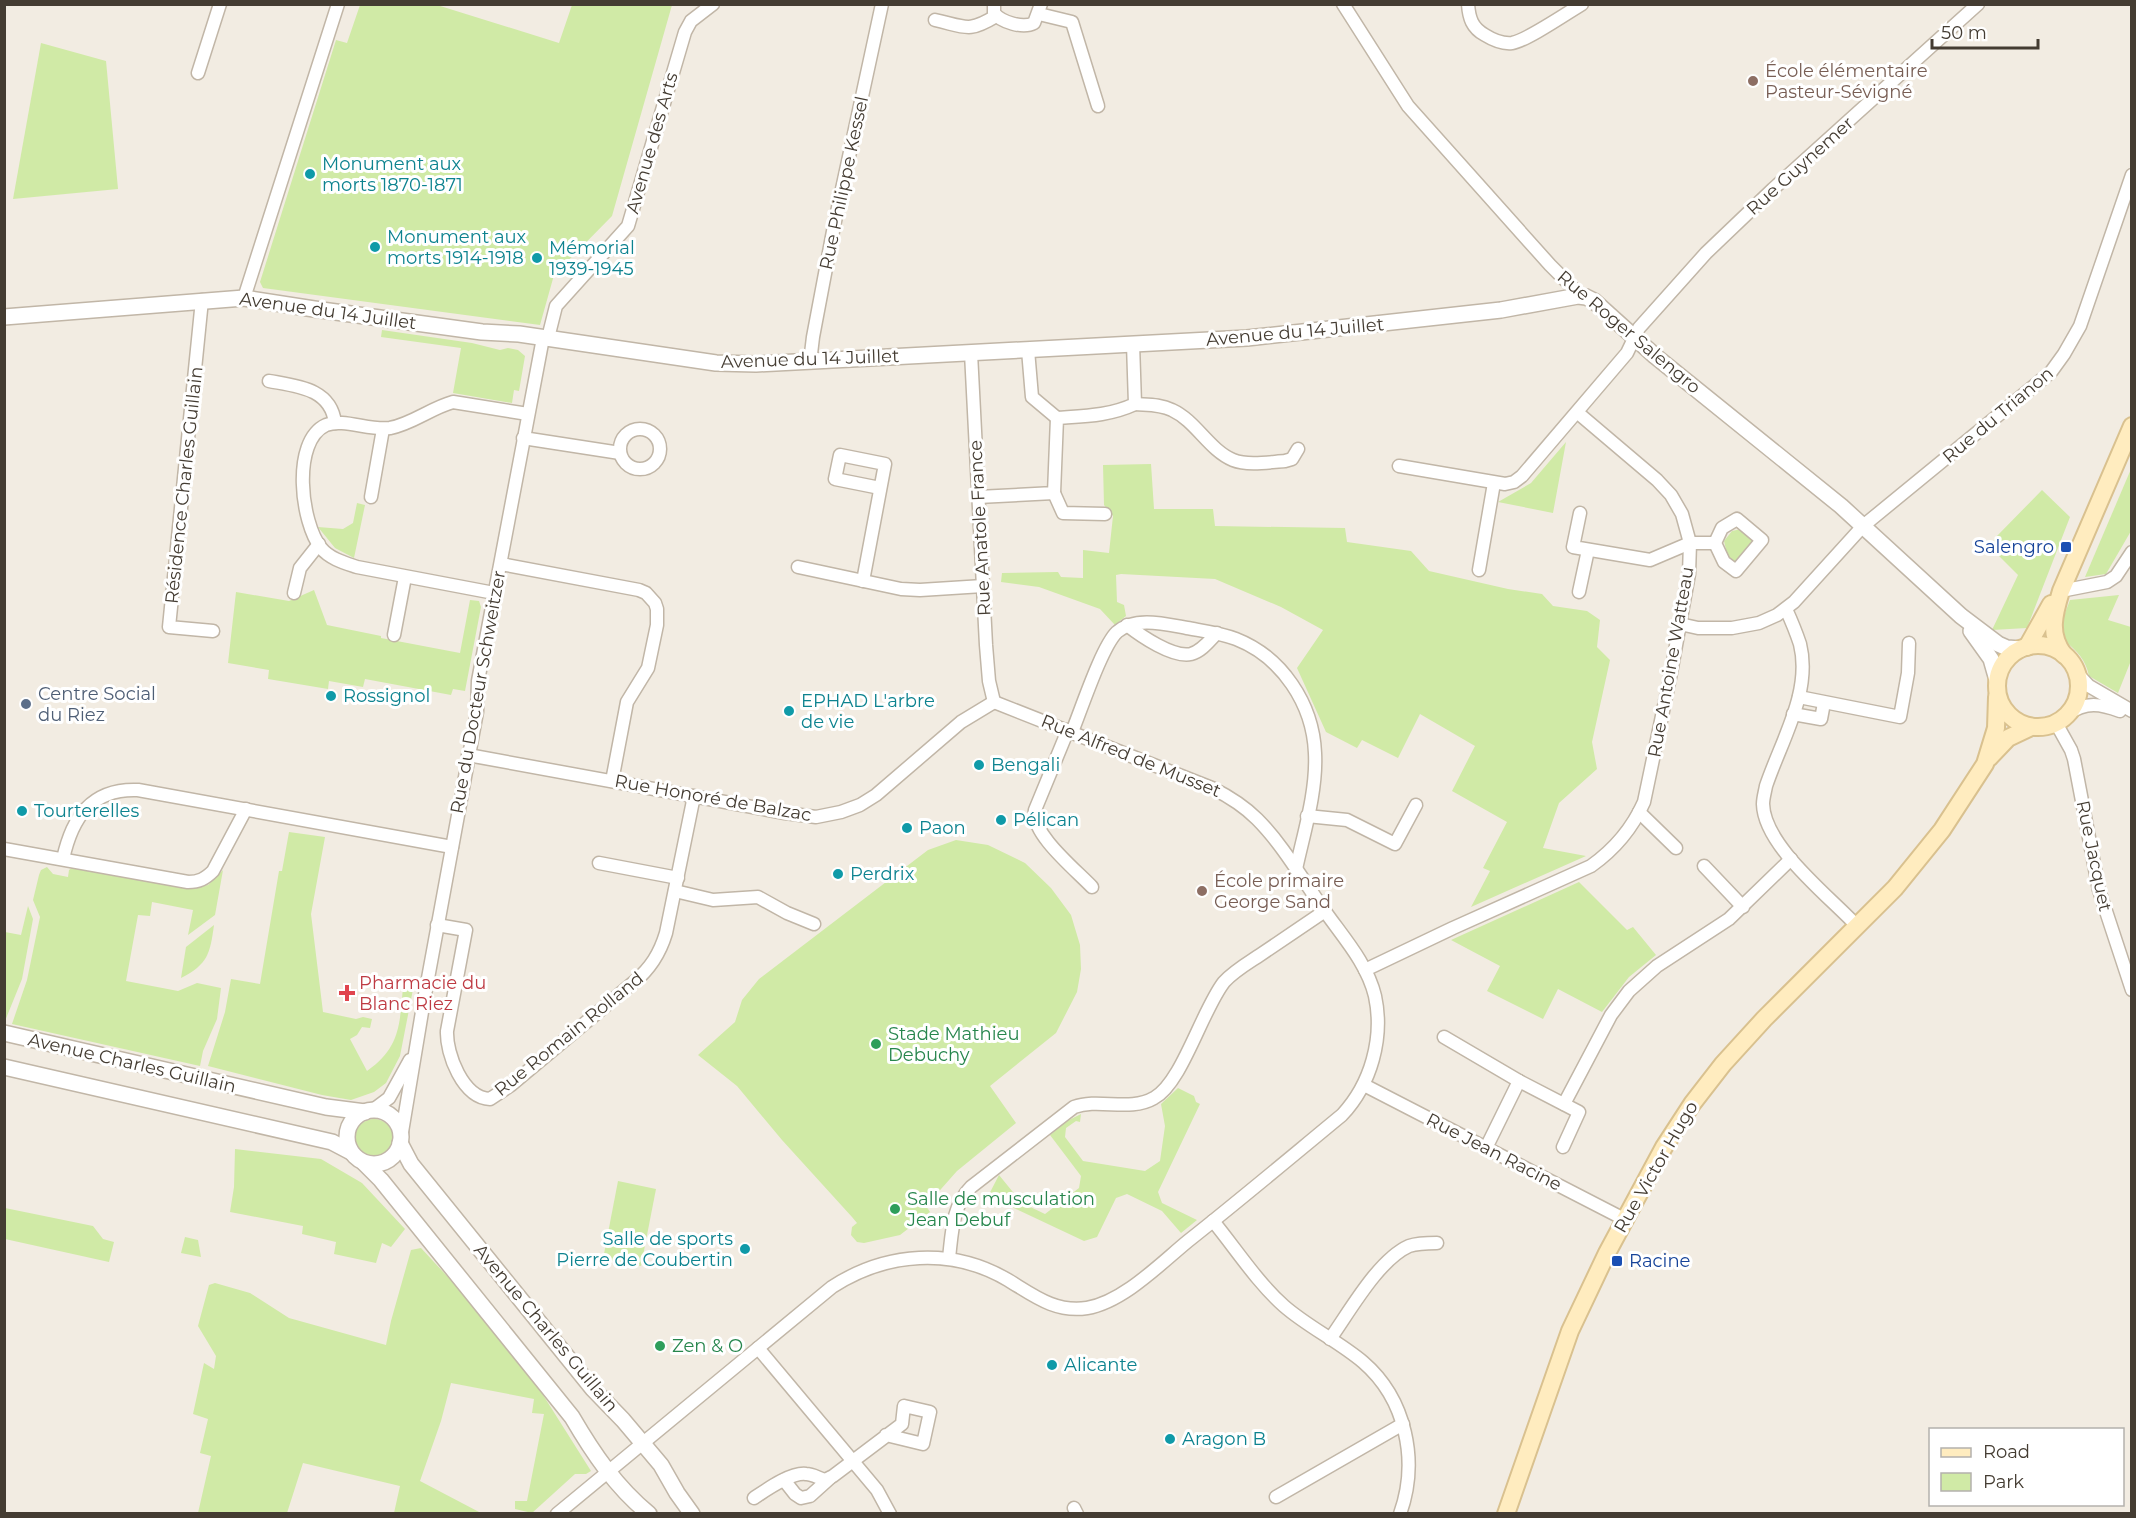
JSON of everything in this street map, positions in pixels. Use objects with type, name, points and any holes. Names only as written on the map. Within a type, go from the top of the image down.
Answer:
[{"type":"main road","points":[[2061,591],[2024,648],[2005,661],[1997,689],[2004,710],[2022,725],[2042,728],[2062,719],[2078,697],[2076,672],[2056,642],[2053,628],[2055,610],[2132,426]]},
{"type":"main road","points":[[2024,648],[2047,646],[2065,655]]},
{"type":"main road","name":"Rue Victor Hugo","points":[[1985,764],[1996,728],[1997,689]]},
{"type":"main road","name":"Rue Victor Hugo","points":[[1506,1514],[1570,1331],[1589,1288],[1664,1147],[1706,1085],[1748,1035],[1895,888],[1928,849],[1957,810],[1985,764],[2008,738],[2031,727]]},
{"type":"street","points":[[198,73],[220,4]]},
{"type":"street","name":"Avenue des Arts","points":[[546,338],[556,306],[628,226],[685,32],[691,21],[712,4]]},
{"type":"street","name":"Rue Philippe Kessel","points":[[810,362],[834,226],[882,4]]},
{"type":"street","name":"Rue Roger Salengro","points":[[1343,4],[1408,106],[1582,297],[1594,301],[1635,338],[1784,459],[1863,526],[1961,616],[1998,644],[2007,648],[2024,648]]},
{"type":"street","points":[[1468,4],[1470,18],[1476,28],[1491,39],[1510,43],[1525,38],[1582,4]]},
{"type":"street","name":"Rue Guynemer","points":[[1494,483],[1514,482],[1522,476],[1627,353],[1640,328],[1706,254],[1773,189],[1978,4]]},
{"type":"street","points":[[244,297],[336,5]]},
{"type":"street","points":[[935,21],[970,28],[980,26],[995,10],[1001,19],[1026,26],[1035,23],[1040,9],[1072,22],[1098,106]]},
{"type":"street","name":"Rue du Trianon","points":[[1680,624],[1706,628],[1741,627],[1759,623],[1786,609],[1863,526],[2041,382],[2058,364],[2080,326],[2132,175]]},
{"type":"street","name":"Avenue du 14 Juillet","points":[[4,317],[244,297],[716,363],[756,364],[1247,338],[1501,310],[1582,297]]},
{"type":"street","name":"Résidence Charles Guillain","points":[[202,300],[169,627],[213,631]]},
{"type":"street","name":"Rue du Docteur Schweitzer","points":[[401,1140],[415,1048],[477,712],[478,681],[523,438],[546,338]]},
{"type":"street","points":[[1133,344],[1135,404]]},
{"type":"street","points":[[1028,350],[1032,397],[1057,418],[1105,415],[1135,404],[1155,405],[1171,409],[1184,418],[1212,445],[1237,461],[1285,461],[1292,459],[1298,449]]},
{"type":"street","name":"Rue Anatole France","points":[[971,353],[987,667],[994,702]]},
{"type":"street","points":[[269,381],[306,387],[318,394],[332,410],[335,423]]},
{"type":"street","points":[[494,593],[344,563],[328,554],[319,544],[304,504],[304,464],[310,441],[327,425],[335,423],[383,429],[399,425],[453,402],[528,414]]},
{"type":"street","name":"Rue Antoine Watteau","points":[[1365,970],[1591,866],[1615,847],[1639,812],[1646,795],[1689,574],[1690,543],[1682,514],[1664,487],[1578,412]]},
{"type":"street","points":[[1057,418],[1053,493],[1063,513],[1105,514]]},
{"type":"street","points":[[371,497],[383,429]]},
{"type":"street","points":[[523,438],[620,453]]},
{"type":"street","points":[[1399,466],[1494,483],[1479,570]]},
{"type":"street","points":[[863,581],[880,488]]},
{"type":"street","points":[[978,497],[1053,493]]},
{"type":"street","points":[[1580,513],[1573,547],[1650,560],[1690,543],[1715,543]]},
{"type":"street","points":[[294,593],[300,568],[319,544]]},
{"type":"street","points":[[1579,592],[1588,550]]},
{"type":"street","points":[[2061,591],[2107,582],[2116,576],[2132,552]]},
{"type":"street","points":[[501,564],[639,590],[646,593],[655,603],[658,617],[650,659],[645,673],[627,702],[612,782]]},
{"type":"street","points":[[798,567],[911,590],[983,586]]},
{"type":"street","points":[[394,635],[405,577]]},
{"type":"street","points":[[1786,609],[1800,644],[1802,674],[1799,698],[1770,773],[1763,803],[1770,831],[1791,859],[1857,926]]},
{"type":"street","name":"Rue Roger Salengro","points":[[1961,616],[1991,659],[1997,689]]},
{"type":"street","points":[[1092,887],[1045,838],[1034,820],[1035,810],[1107,646],[1118,631],[1135,623],[1154,623],[1217,633],[1243,642],[1269,660],[1293,685],[1305,706],[1315,751],[1315,771],[1296,869]]},
{"type":"street","points":[[1127,626],[1155,644],[1187,654],[1199,650],[1217,633]]},
{"type":"street","points":[[1799,698],[1900,717],[1908,673],[1909,643]]},
{"type":"street","points":[[2076,672],[2092,688],[2132,713]]},
{"type":"street","name":"Rue Honoré de Balzac","points":[[468,755],[816,817],[841,812],[860,805],[876,795],[961,722],[994,702]]},
{"type":"street","name":"Rue Alfred de Musset","points":[[557,1514],[832,1287],[853,1274],[897,1260],[921,1257],[949,1258],[971,1263],[992,1272],[1048,1304],[1069,1309],[1089,1308],[1116,1298],[1213,1221],[1342,1115],[1364,1085],[1371,1068],[1377,1025],[1375,997],[1365,970],[1265,827],[1230,797],[1200,783],[994,702]]},
{"type":"street","points":[[1793,714],[1821,719],[1824,703]]},
{"type":"street","points":[[2062,719],[2082,706],[2097,704],[2132,713]]},
{"type":"street","name":"Rue Jacquet","points":[[2062,719],[2074,759],[2099,890],[2132,990]]},
{"type":"street","points":[[63,860],[70,831],[91,804],[114,791],[138,790],[452,848]]},
{"type":"street","name":"Rue Romain Rolland","points":[[437,925],[466,930],[446,1043],[450,1059],[459,1075],[476,1094],[490,1099],[511,1085],[645,973],[657,956],[663,944],[694,796]]},
{"type":"street","points":[[1307,816],[1347,820],[1395,844],[1416,806]]},
{"type":"street","points":[[4,849],[197,882],[205,879],[213,871],[246,809]]},
{"type":"street","points":[[1639,812],[1676,848]]},
{"type":"street","points":[[1564,1104],[1611,1015],[1629,991],[1657,966],[1743,907],[1791,859]]},
{"type":"street","points":[[599,863],[678,878]]},
{"type":"street","points":[[1704,866],[1743,907]]},
{"type":"street","points":[[675,891],[713,900],[758,897],[787,913],[814,924]]},
{"type":"street","points":[[949,1258],[956,1212],[963,1196],[971,1187],[1074,1107],[1093,1103],[1140,1103],[1161,1093],[1176,1073],[1215,996],[1226,980],[1325,911]]},
{"type":"street","name":"Avenue Charles Guillain","points":[[4,1033],[326,1107],[369,1111]]},
{"type":"street","points":[[1444,1037],[1519,1081],[1579,1112],[1563,1147]]},
{"type":"street","name":"Rue du Docteur Schweitzer","points":[[369,1111],[388,1098],[401,1078],[415,1048]]},
{"type":"street","name":"Avenue Charles Guillain","points":[[4,1067],[332,1142],[351,1152]]},
{"type":"street","points":[[1486,1148],[1519,1081]]},
{"type":"street","name":"Rue Jean Racine","points":[[1364,1085],[1624,1220]]},
{"type":"street","points":[[369,1111],[382,1112],[393,1118],[400,1129],[401,1140],[396,1153],[386,1162],[373,1165],[364,1163],[351,1152],[346,1140],[349,1127],[357,1116],[369,1111]]},
{"type":"street","name":"Avenue Charles Guillain","points":[[401,1140],[411,1164],[593,1389],[661,1465],[692,1514]]},
{"type":"street","name":"Avenue Charles Guillain","points":[[364,1163],[381,1180],[572,1417],[588,1446],[618,1484],[649,1514]]},
{"type":"street","points":[[1213,1221],[1277,1300],[1363,1363],[1378,1378],[1394,1403],[1403,1424],[1409,1471],[1400,1514]]},
{"type":"street","points":[[1330,1339],[1387,1262],[1407,1247],[1424,1243],[1437,1244]]},
{"type":"street","points":[[758,1348],[877,1490],[890,1514]]},
{"type":"street","points":[[1276,1497],[1403,1424]]},
{"type":"street","points":[[784,1480],[801,1498],[810,1496],[886,1435]]},
{"type":"street","points":[[754,1498],[784,1480],[802,1473],[825,1480],[830,1478]]},
{"type":"green space","points":[[360,5],[437,5],[559,43],[572,5],[672,5],[612,216],[554,275],[540,325],[263,288],[260,282],[336,40],[347,43]]},
{"type":"green space","points":[[41,43],[106,61],[118,189],[13,199]]},
{"type":"green space","points":[[382,330],[472,343],[500,350],[508,348],[518,350],[525,356],[519,391],[514,390],[512,403],[453,393],[461,348],[381,337]]},
{"type":"green space","points":[[1566,442],[1553,513],[1498,502],[1531,483]]},
{"type":"green space","points":[[1151,464],[1154,509],[1213,509],[1215,526],[1345,528],[1347,542],[1411,551],[1429,571],[1508,589],[1542,594],[1553,606],[1587,611],[1600,620],[1597,647],[1610,660],[1592,742],[1597,769],[1559,803],[1543,848],[1586,856],[1471,907],[1490,871],[1483,868],[1507,822],[1452,791],[1475,746],[1420,714],[1398,758],[1362,740],[1357,748],[1326,732],[1297,668],[1323,630],[1281,607],[1215,579],[1121,574],[1116,575],[1117,602],[1124,605],[1126,616],[1115,625],[1100,609],[1039,587],[1001,582],[1002,573],[1058,572],[1061,577],[1083,578],[1083,550],[1109,553],[1113,516],[1104,505],[1103,465]]},
{"type":"green space","points":[[2131,469],[2131,531],[2106,574],[2085,577]]},
{"type":"green space","points":[[2042,490],[2070,517],[2027,628],[1992,630],[2018,575],[1991,548],[1995,538]]},
{"type":"green space","points":[[357,503],[365,505],[354,558],[335,548],[318,527],[343,529],[353,523]]},
{"type":"green space","points":[[1741,529],[1753,540],[1734,563],[1727,554],[1724,541],[1732,531]]},
{"type":"green space","points":[[314,590],[327,625],[460,653],[470,600],[479,601],[481,607],[465,691],[453,689],[451,695],[365,679],[363,687],[329,681],[328,689],[268,679],[269,670],[228,663],[236,592],[289,601]]},
{"type":"green space","points":[[2119,595],[2108,620],[2131,627],[2132,658],[2118,693],[2089,676],[2080,656],[2065,641],[2062,621],[2070,600]]},
{"type":"green space","points":[[289,832],[325,837],[311,914],[323,1012],[356,1019],[363,1017],[372,1019],[370,1028],[362,1027],[357,1035],[350,1039],[367,1071],[388,1051],[394,1041],[400,1019],[404,978],[415,979],[400,1056],[386,1083],[374,1092],[351,1100],[322,1095],[208,1066],[225,1012],[231,979],[260,984],[279,871],[282,871]]},
{"type":"green space","name":"Stade Mathieu Debuchy","points":[[956,840],[988,845],[1025,863],[1051,888],[1071,915],[1080,945],[1081,969],[1077,992],[1056,1033],[990,1086],[1016,1123],[957,1171],[926,1206],[930,1212],[900,1235],[864,1243],[857,1242],[851,1235],[852,1227],[857,1223],[852,1217],[782,1140],[737,1086],[698,1055],[735,1022],[742,1000],[759,979],[928,850]]},
{"type":"green space","points":[[47,867],[53,874],[68,877],[69,870],[73,867],[187,889],[208,885],[223,870],[215,915],[188,935],[193,910],[152,902],[150,916],[138,915],[126,981],[178,991],[197,983],[221,988],[217,1019],[203,1051],[200,1066],[12,1024],[27,980],[40,917],[33,900],[41,870]]},
{"type":"green space","points":[[1579,882],[1627,930],[1633,927],[1656,955],[1629,977],[1602,1012],[1558,989],[1543,1019],[1487,991],[1500,966],[1451,940]]},
{"type":"green space","points":[[28,906],[33,919],[22,979],[5,1021],[5,932],[21,935]]},
{"type":"green space","points":[[214,925],[206,957],[197,968],[181,978],[186,947]]},
{"type":"green space","points":[[1178,1088],[1194,1096],[1196,1102],[1200,1104],[1158,1192],[1162,1203],[1197,1220],[1181,1233],[1162,1211],[1127,1194],[1116,1198],[1097,1237],[1084,1241],[997,1200],[984,1204],[999,1175],[1022,1203],[1045,1214],[1079,1188],[1081,1176],[1050,1135],[1067,1121],[1081,1114],[1080,1122],[1076,1121],[1066,1128],[1065,1137],[1083,1161],[1145,1171],[1160,1161],[1165,1126],[1161,1104]]},
{"type":"green space","points":[[374,1119],[388,1124],[393,1138],[388,1152],[374,1157],[360,1152],[355,1138],[360,1124]]},
{"type":"green space","points":[[235,1149],[321,1159],[362,1183],[405,1229],[391,1247],[382,1243],[376,1263],[334,1254],[336,1242],[302,1234],[303,1226],[230,1212],[234,1187]]},
{"type":"green space","points":[[618,1181],[656,1189],[641,1266],[603,1259]]},
{"type":"green space","points":[[5,1208],[93,1226],[103,1239],[114,1242],[109,1262],[5,1239]]},
{"type":"green space","points":[[185,1237],[198,1240],[201,1257],[181,1253]]},
{"type":"green space","points":[[421,1248],[472,1303],[538,1387],[591,1471],[586,1474],[575,1474],[532,1513],[515,1509],[515,1501],[527,1501],[544,1414],[532,1413],[534,1399],[451,1383],[441,1421],[420,1481],[481,1513],[394,1513],[400,1486],[303,1463],[287,1513],[198,1513],[211,1456],[200,1453],[208,1419],[193,1414],[204,1363],[214,1369],[216,1356],[198,1326],[209,1285],[215,1283],[250,1293],[289,1318],[386,1345],[411,1250]]},
{"type":"place","name":"École élémentaire Pasteur-Sévigné","points":[[1753,81]]},
{"type":"place","name":"Monument aux morts 1870-1871","points":[[310,174]]},
{"type":"place","name":"Monument aux morts 1914-1918","points":[[375,247]]},
{"type":"place","name":"Mémorial 1939-1945","points":[[537,258]]},
{"type":"place","name":"Salengro","points":[[2066,547]]},
{"type":"place","name":"Rossignol","points":[[331,696]]},
{"type":"place","name":"Centre Social du Riez","points":[[26,704]]},
{"type":"place","name":"EPHAD L'arbre de vie","points":[[789,711]]},
{"type":"place","name":"Bengali","points":[[979,765]]},
{"type":"place","name":"Tourterelles","points":[[22,811]]},
{"type":"place","name":"Pélican","points":[[1001,820]]},
{"type":"place","name":"Paon","points":[[907,828]]},
{"type":"place","name":"Perdrix","points":[[838,874]]},
{"type":"place","name":"École primaire George Sand","points":[[1202,891]]},
{"type":"place","name":"Pharmacie du Blanc Riez","points":[[347,993]]},
{"type":"place","name":"Stade Mathieu Debuchy","points":[[876,1044]]},
{"type":"place","name":"Salle de musculation Jean Debuf","points":[[895,1209]]},
{"type":"place","name":"Salle de sports Pierre de Coubertin","points":[[745,1249]]},
{"type":"place","name":"Racine","points":[[1617,1261]]},
{"type":"place","name":"Zen & O","points":[[660,1346]]},
{"type":"place","name":"Alicante","points":[[1052,1365]]},
{"type":"place","name":"Aragon B","points":[[1170,1439]]}]
